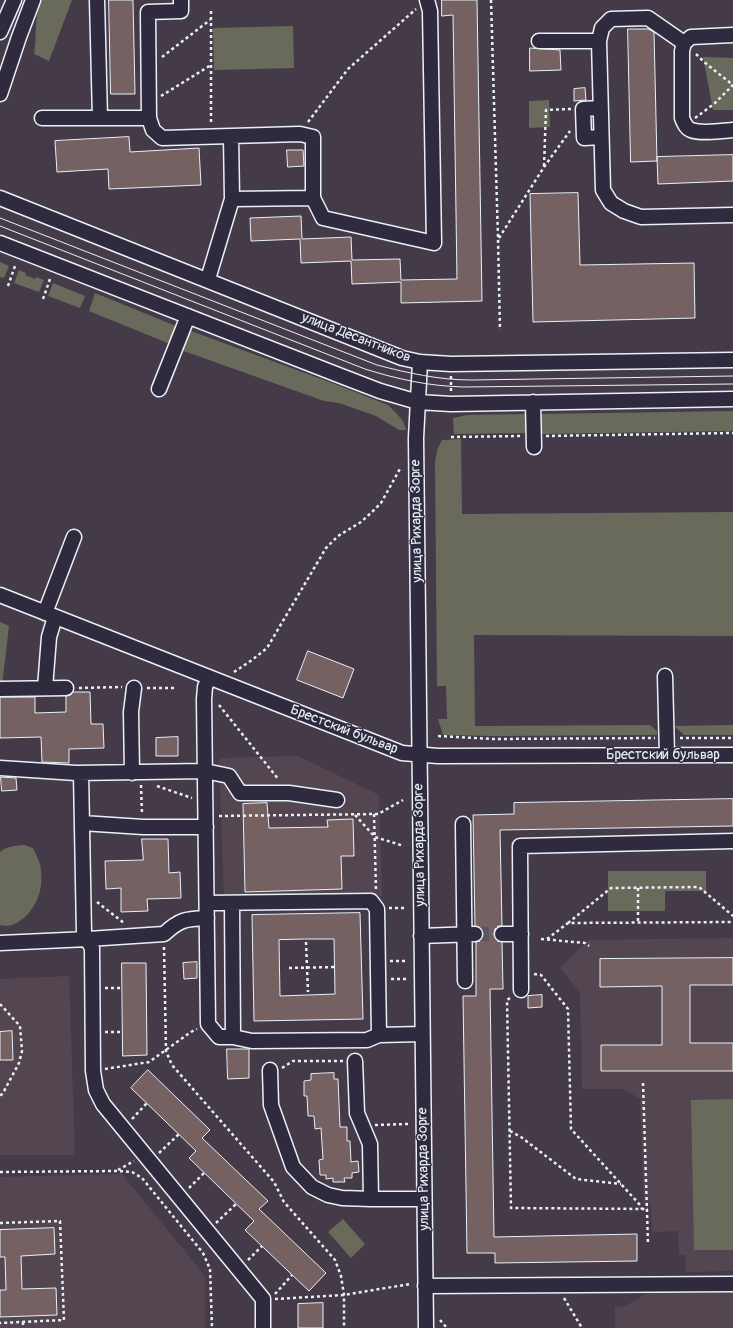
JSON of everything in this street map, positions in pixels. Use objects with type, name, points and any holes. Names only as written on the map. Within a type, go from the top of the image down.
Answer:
[{"type":"street","points":[[0,32],[14,0]]},
{"type":"street","points":[[0,94],[33,0]]},
{"type":"street","points":[[97,0],[100,118]]},
{"type":"street","points":[[181,0],[181,11],[148,12],[149,118],[153,130],[162,138],[300,134],[314,137],[313,198],[323,218],[434,243],[430,11],[424,3]]},
{"type":"street","points":[[684,43],[648,18],[611,19],[602,28],[599,41],[603,190],[612,203],[624,211],[641,217],[733,216]]},
{"type":"street","points":[[733,35],[691,37],[684,43],[682,50],[682,118],[685,125],[691,130],[700,131],[733,130]]},
{"type":"street","points":[[539,41],[599,41]]},
{"type":"street","points":[[600,108],[583,109],[583,124],[584,138],[601,138]]},
{"type":"street","points":[[42,118],[149,118]]},
{"type":"street","points":[[208,280],[232,199],[231,136]]},
{"type":"street","name":"улица Десантников","points":[[0,198],[402,358],[420,362],[451,364],[733,360]]},
{"type":"street","points":[[232,199],[313,198]]},
{"type":"street","points":[[0,243],[380,391],[418,402],[451,404],[733,399]]},
{"type":"street","points":[[160,389],[188,316]]},
{"type":"street","name":"улица Рихарда Зорге","points":[[420,362],[416,438],[426,1328]]},
{"type":"street","points":[[533,402],[534,447]]},
{"type":"street","points":[[45,688],[50,615],[74,538]]},
{"type":"street","name":"Брестский бульвар","points":[[0,595],[402,753],[438,756],[733,755]]},
{"type":"street","points":[[209,676],[204,699],[208,1024],[219,1037],[233,1037],[252,1041],[367,1040],[379,1035],[422,1034]]},
{"type":"street","points":[[665,676],[667,755]]},
{"type":"street","points":[[0,689],[66,688]]},
{"type":"street","points":[[134,688],[130,712],[138,775]]},
{"type":"street","points":[[0,768],[138,775],[205,771],[229,776],[240,793],[289,793],[337,800]]},
{"type":"street","points":[[81,773],[84,934],[92,948],[93,1071],[96,1090],[103,1104],[262,1299],[263,1328]]},
{"type":"street","points":[[82,823],[143,827],[206,821]]},
{"type":"street","points":[[463,824],[470,934],[466,981]]},
{"type":"street","points":[[521,990],[520,846],[733,841]]},
{"type":"street","points":[[207,903],[371,901],[377,909],[379,1035]]},
{"type":"street","points":[[232,903],[233,1037]]},
{"type":"street","points":[[0,943],[88,940],[164,934],[174,924],[188,919],[207,918]]},
{"type":"street","points":[[421,936],[470,934]]},
{"type":"street","points":[[502,934],[521,934]]},
{"type":"street","points":[[355,1061],[357,1113],[370,1144],[371,1199]]},
{"type":"street","points":[[270,1070],[271,1105],[292,1167],[312,1187],[328,1195],[342,1198],[424,1198]]},
{"type":"street","points":[[425,1286],[733,1284]]},
{"type":"path","points":[[492,0],[500,330]]},
{"type":"path","points":[[300,134],[348,69],[424,3]]},
{"type":"path","points":[[211,10],[211,136]]},
{"type":"path","points":[[157,62],[211,20]]},
{"type":"path","points":[[684,43],[704,62],[733,85],[714,104],[685,125]]},
{"type":"path","points":[[158,98],[211,65]]},
{"type":"path","points":[[544,167],[546,110],[572,109]]},
{"type":"path","points":[[498,238],[544,167],[572,128],[583,124]]},
{"type":"path","points":[[8,286],[15,266]]},
{"type":"path","points":[[43,299],[50,279]]},
{"type":"path","points":[[451,370],[451,394]]},
{"type":"path","points":[[546,436],[733,433]]},
{"type":"path","points":[[451,437],[521,436]]},
{"type":"path","points":[[234,672],[267,648],[326,548],[338,536],[361,522],[381,503],[401,467]]},
{"type":"path","points":[[219,705],[266,763]]},
{"type":"path","points":[[438,736],[493,739],[733,738]]},
{"type":"path","points":[[138,775],[157,786],[193,798]]},
{"type":"path","points":[[138,775],[143,827]]},
{"type":"path","points":[[206,821],[378,814],[403,800]]},
{"type":"path","points":[[355,814],[375,837],[404,846]]},
{"type":"path","points":[[371,901],[376,894],[374,814]]},
{"type":"path","points":[[547,939],[611,888],[699,887],[733,916]]},
{"type":"path","points":[[638,888],[638,923]]},
{"type":"path","points":[[93,899],[127,925]]},
{"type":"path","points":[[397,908],[405,908]]},
{"type":"path","points":[[568,923],[733,922]]},
{"type":"path","points":[[164,934],[166,1051],[172,1065],[274,1182],[284,1202],[335,1260],[341,1276],[344,1294],[344,1328]]},
{"type":"path","points":[[541,939],[585,943],[589,946]]},
{"type":"path","points":[[306,942],[308,992]]},
{"type":"path","points":[[400,961],[406,961]]},
{"type":"path","points":[[289,968],[335,967]]},
{"type":"path","points":[[521,972],[541,975],[568,1009],[571,1129],[642,1209]]},
{"type":"path","points":[[401,979],[406,979]]},
{"type":"path","points":[[521,990],[507,1000],[511,1208],[648,1209]]},
{"type":"path","points":[[0,1004],[20,1026],[22,1051],[19,1062],[0,1096]]},
{"type":"path","points":[[93,1071],[149,1062],[191,1032],[208,1024]]},
{"type":"path","points":[[270,1070],[281,1068],[293,1061],[355,1061]]},
{"type":"path","points":[[643,1083],[648,1244]]},
{"type":"path","points":[[123,1129],[147,1103]]},
{"type":"path","points":[[362,1125],[408,1124]]},
{"type":"path","points":[[510,1131],[521,1137],[576,1179],[621,1184]]},
{"type":"path","points":[[118,1170],[147,1158],[179,1134]]},
{"type":"path","points":[[0,1172],[118,1170],[132,1172],[142,1178],[203,1253],[210,1269],[212,1328]]},
{"type":"path","points":[[180,1198],[204,1173]]},
{"type":"path","points":[[207,1231],[236,1204]]},
{"type":"path","points":[[0,1223],[60,1221],[64,1320],[0,1323]]},
{"type":"path","points":[[239,1270],[262,1246]]},
{"type":"path","points":[[292,1275],[270,1299],[344,1294],[410,1284]]},
{"type":"path","points":[[563,1296],[582,1328]]},
{"type":"path","points":[[440,1320],[447,1328]]},
{"type":"path","points":[[23,1322],[23,1328]]},
{"type":"shaded area","points":[[298,756],[379,795],[382,896],[224,898],[219,758]]},
{"type":"shaded area","points":[[733,938],[733,1271],[686,1272],[685,1255],[679,1255],[678,1231],[652,1232],[651,1204],[644,1204],[640,1099],[624,1089],[582,1089],[580,992],[560,968],[589,940]]},
{"type":"shaded area","points":[[69,976],[75,1155],[0,1155],[0,979]]},
{"type":"shaded area","points":[[122,1174],[205,1276],[205,1328],[0,1328],[0,1177]]},
{"type":"shaded area","points":[[733,1290],[733,1328],[615,1328],[615,1307],[625,1306],[650,1292]]},
{"type":"green space","points":[[41,0],[72,0],[49,61],[34,54],[36,20]]},
{"type":"green space","points":[[293,26],[294,68],[214,70],[213,28]]},
{"type":"green space","points":[[703,57],[733,58],[733,110],[713,110]]},
{"type":"green space","points":[[549,100],[550,127],[529,128],[529,101]]},
{"type":"green space","points":[[0,262],[9,266],[4,278],[0,277]]},
{"type":"green space","points":[[19,270],[26,273],[25,275],[35,279],[36,277],[44,280],[39,292],[14,283]]},
{"type":"green space","points":[[53,283],[85,296],[80,308],[48,296]]},
{"type":"green space","points":[[95,293],[176,326],[170,344],[89,311]]},
{"type":"green space","points":[[191,331],[388,405],[403,421],[406,430],[399,430],[376,416],[339,403],[324,401],[181,350],[186,336]]},
{"type":"green space","points":[[733,411],[733,431],[539,434],[538,414]]},
{"type":"green space","points":[[527,414],[529,433],[454,434],[453,418],[467,415]]},
{"type":"green space","points":[[461,439],[462,514],[733,512],[733,636],[474,635],[475,726],[650,725],[657,731],[657,735],[443,735],[438,719],[447,719],[446,686],[437,686],[435,463],[437,450],[442,440]]},
{"type":"green space","points":[[0,622],[9,626],[2,686],[0,686]]},
{"type":"green space","points":[[733,725],[733,735],[684,735],[674,726]]},
{"type":"green space","points":[[24,845],[33,848],[40,863],[41,888],[36,903],[28,914],[12,925],[0,925],[0,852],[8,847]]},
{"type":"green space","points":[[608,871],[706,871],[706,891],[665,891],[665,911],[608,911]]},
{"type":"green space","points":[[733,1099],[733,1250],[694,1250],[691,1100]]},
{"type":"green space","points":[[343,1219],[365,1244],[351,1258],[328,1232]]},
{"type":"building","points":[[109,0],[133,0],[135,94],[111,94]]},
{"type":"building","points":[[442,0],[477,0],[482,301],[401,303],[401,282],[352,284],[351,261],[301,263],[300,239],[251,241],[250,218],[301,216],[302,239],[351,237],[352,260],[400,259],[401,280],[457,279],[453,15],[442,16]]},
{"type":"building","points":[[628,29],[648,29],[654,32],[657,161],[631,162]]},
{"type":"building","points":[[530,48],[560,50],[561,70],[530,71]]},
{"type":"building","points":[[585,88],[586,100],[574,101],[574,89]]},
{"type":"building","points":[[129,137],[130,152],[199,148],[201,185],[109,189],[108,169],[57,172],[55,141]]},
{"type":"building","points":[[287,150],[303,150],[304,166],[288,167]]},
{"type":"building","points":[[733,155],[733,181],[658,184],[657,157]]},
{"type":"building","points":[[578,193],[580,265],[694,263],[695,318],[533,322],[530,194]]},
{"type":"building","points":[[308,651],[354,669],[343,698],[297,680]]},
{"type":"building","points":[[73,692],[90,692],[91,724],[103,724],[104,748],[69,749],[69,763],[42,762],[41,737],[0,738],[0,697],[35,697],[35,713],[66,712],[66,696]]},
{"type":"building","points":[[178,737],[178,756],[156,756],[156,738]]},
{"type":"building","points":[[1,777],[16,778],[17,790],[2,791]]},
{"type":"building","points":[[733,799],[733,826],[500,830],[502,926],[498,926],[495,929],[494,934],[497,941],[502,942],[503,989],[490,989],[494,1237],[637,1234],[637,1261],[495,1263],[495,1253],[467,1253],[463,996],[476,996],[476,942],[480,941],[483,934],[482,929],[475,926],[473,815],[514,814],[514,803]]},
{"type":"building","points":[[267,803],[269,828],[328,827],[327,820],[353,819],[354,856],[341,856],[342,889],[245,892],[243,804]]},
{"type":"building","points":[[142,839],[168,839],[169,873],[180,872],[181,898],[147,899],[148,911],[121,912],[121,888],[106,889],[105,861],[143,860]]},
{"type":"building","points":[[360,913],[363,1019],[254,1021],[252,915]],"holes":[[[334,939],[335,994],[280,996],[279,940]]]},
{"type":"building","points":[[733,958],[733,985],[690,985],[690,1043],[733,1043],[733,1071],[601,1071],[601,1045],[662,1045],[662,986],[600,987],[600,959]]},
{"type":"building","points":[[197,962],[197,978],[184,979],[183,963]]},
{"type":"building","points":[[122,963],[146,963],[147,1055],[123,1056]]},
{"type":"building","points":[[542,995],[542,1007],[528,1008],[528,996]]},
{"type":"building","points":[[12,1031],[13,1060],[0,1060],[0,1032]]},
{"type":"building","points":[[227,1049],[249,1049],[249,1078],[228,1079]]},
{"type":"building","points":[[148,1070],[210,1130],[202,1138],[268,1201],[259,1209],[326,1273],[309,1291],[245,1230],[254,1221],[189,1158],[196,1151],[131,1088]]},
{"type":"building","points":[[334,1073],[334,1079],[338,1079],[340,1127],[347,1127],[347,1141],[350,1141],[351,1162],[358,1161],[359,1172],[352,1173],[352,1178],[344,1178],[345,1182],[333,1182],[333,1178],[326,1179],[326,1175],[320,1175],[319,1160],[323,1159],[321,1128],[315,1129],[314,1116],[308,1116],[307,1096],[304,1096],[304,1081],[311,1080],[311,1074]]},
{"type":"building","points":[[54,1228],[55,1254],[21,1256],[22,1289],[56,1288],[57,1315],[0,1317],[0,1290],[6,1290],[5,1257],[0,1257],[0,1230]]},
{"type":"building","points":[[323,1303],[323,1328],[298,1328],[298,1304]]},
{"type":"tunnel","points":[[475,934],[502,934]]},
{"type":"tram line","points":[[0,218],[377,365],[412,373],[447,379],[471,380],[733,376]]},
{"type":"tram line","points":[[0,226],[365,369],[401,379],[425,384],[463,387],[733,384]]}]
